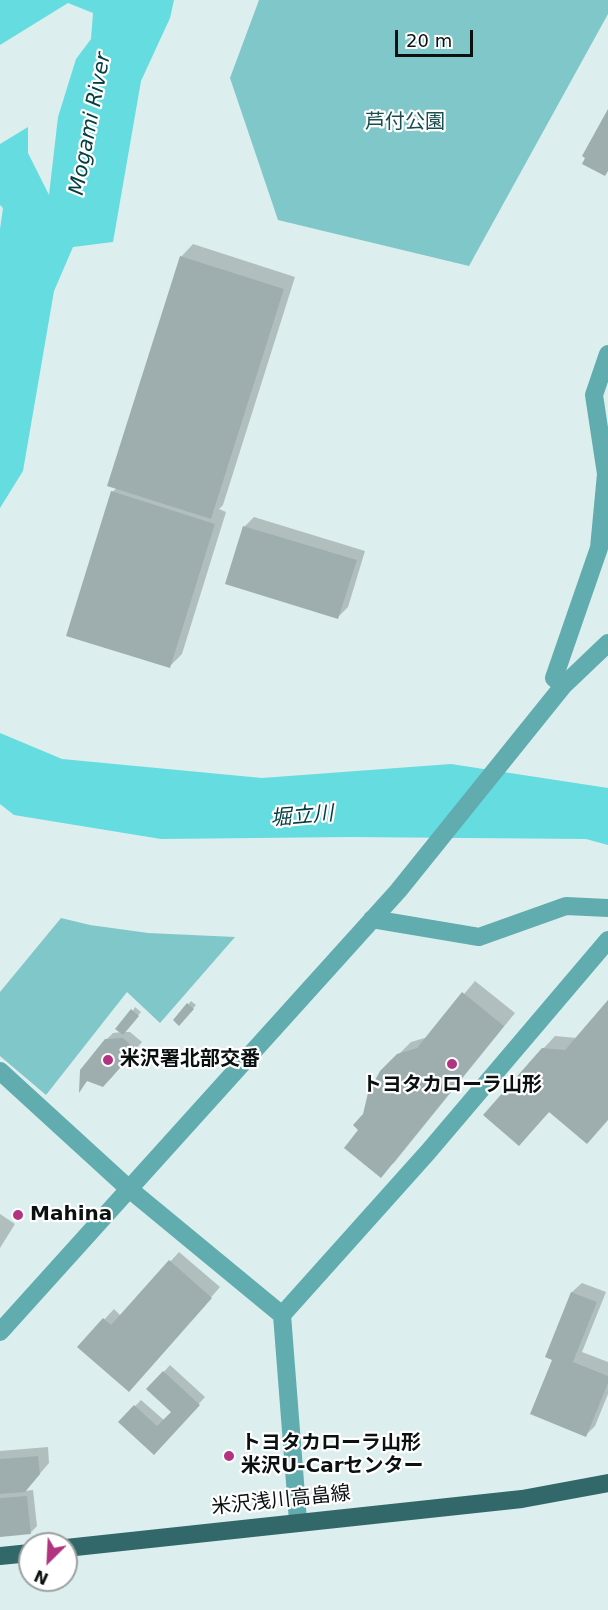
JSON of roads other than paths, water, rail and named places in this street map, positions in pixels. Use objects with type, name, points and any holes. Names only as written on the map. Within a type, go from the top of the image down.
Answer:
[{"type":"main road","name":"米沢浅川高畠線","points":[[78,1547],[298,1521],[522,1499],[608,1483]]},
{"type":"main road","points":[[0,1556],[18,1554]]},
{"type":"street","points":[[563,686],[554,678],[599,548],[606,474],[594,395],[608,354]]},
{"type":"street","points":[[0,1332],[398,891],[563,686],[608,643]]},
{"type":"street","points":[[372,919],[479,937],[566,906],[608,908]]},
{"type":"street","points":[[282,1315],[428,1152],[608,940]]},
{"type":"street","points":[[0,1071],[128,1188],[282,1315],[298,1521]]},
{"type":"water","name":"Mogami River","points":[[0,0],[174,0],[170,18],[141,81],[113,242],[73,247],[54,291],[23,471],[0,508],[0,229],[3,208],[0,205],[0,144],[28,127],[28,153],[49,195],[58,117],[76,59],[91,39],[93,13],[68,3],[0,45]]},
{"type":"water","name":"堀立川","points":[[0,733],[62,759],[262,778],[451,764],[608,788],[608,845],[586,839],[349,837],[161,839],[14,815],[0,804]]},
{"type":"place","name":"米沢署北部交番","points":[[108,1060]]},
{"type":"place","name":"トヨタカローラ山形","points":[[452,1064]]},
{"type":"place","name":"Mahina","points":[[18,1215]]},
{"type":"place","name":"トヨタカローラ山形 米沢U-Carセンター","points":[[229,1456]]},
{"type":"park label","name":"芦付公園","points":[[405,123]]}]
